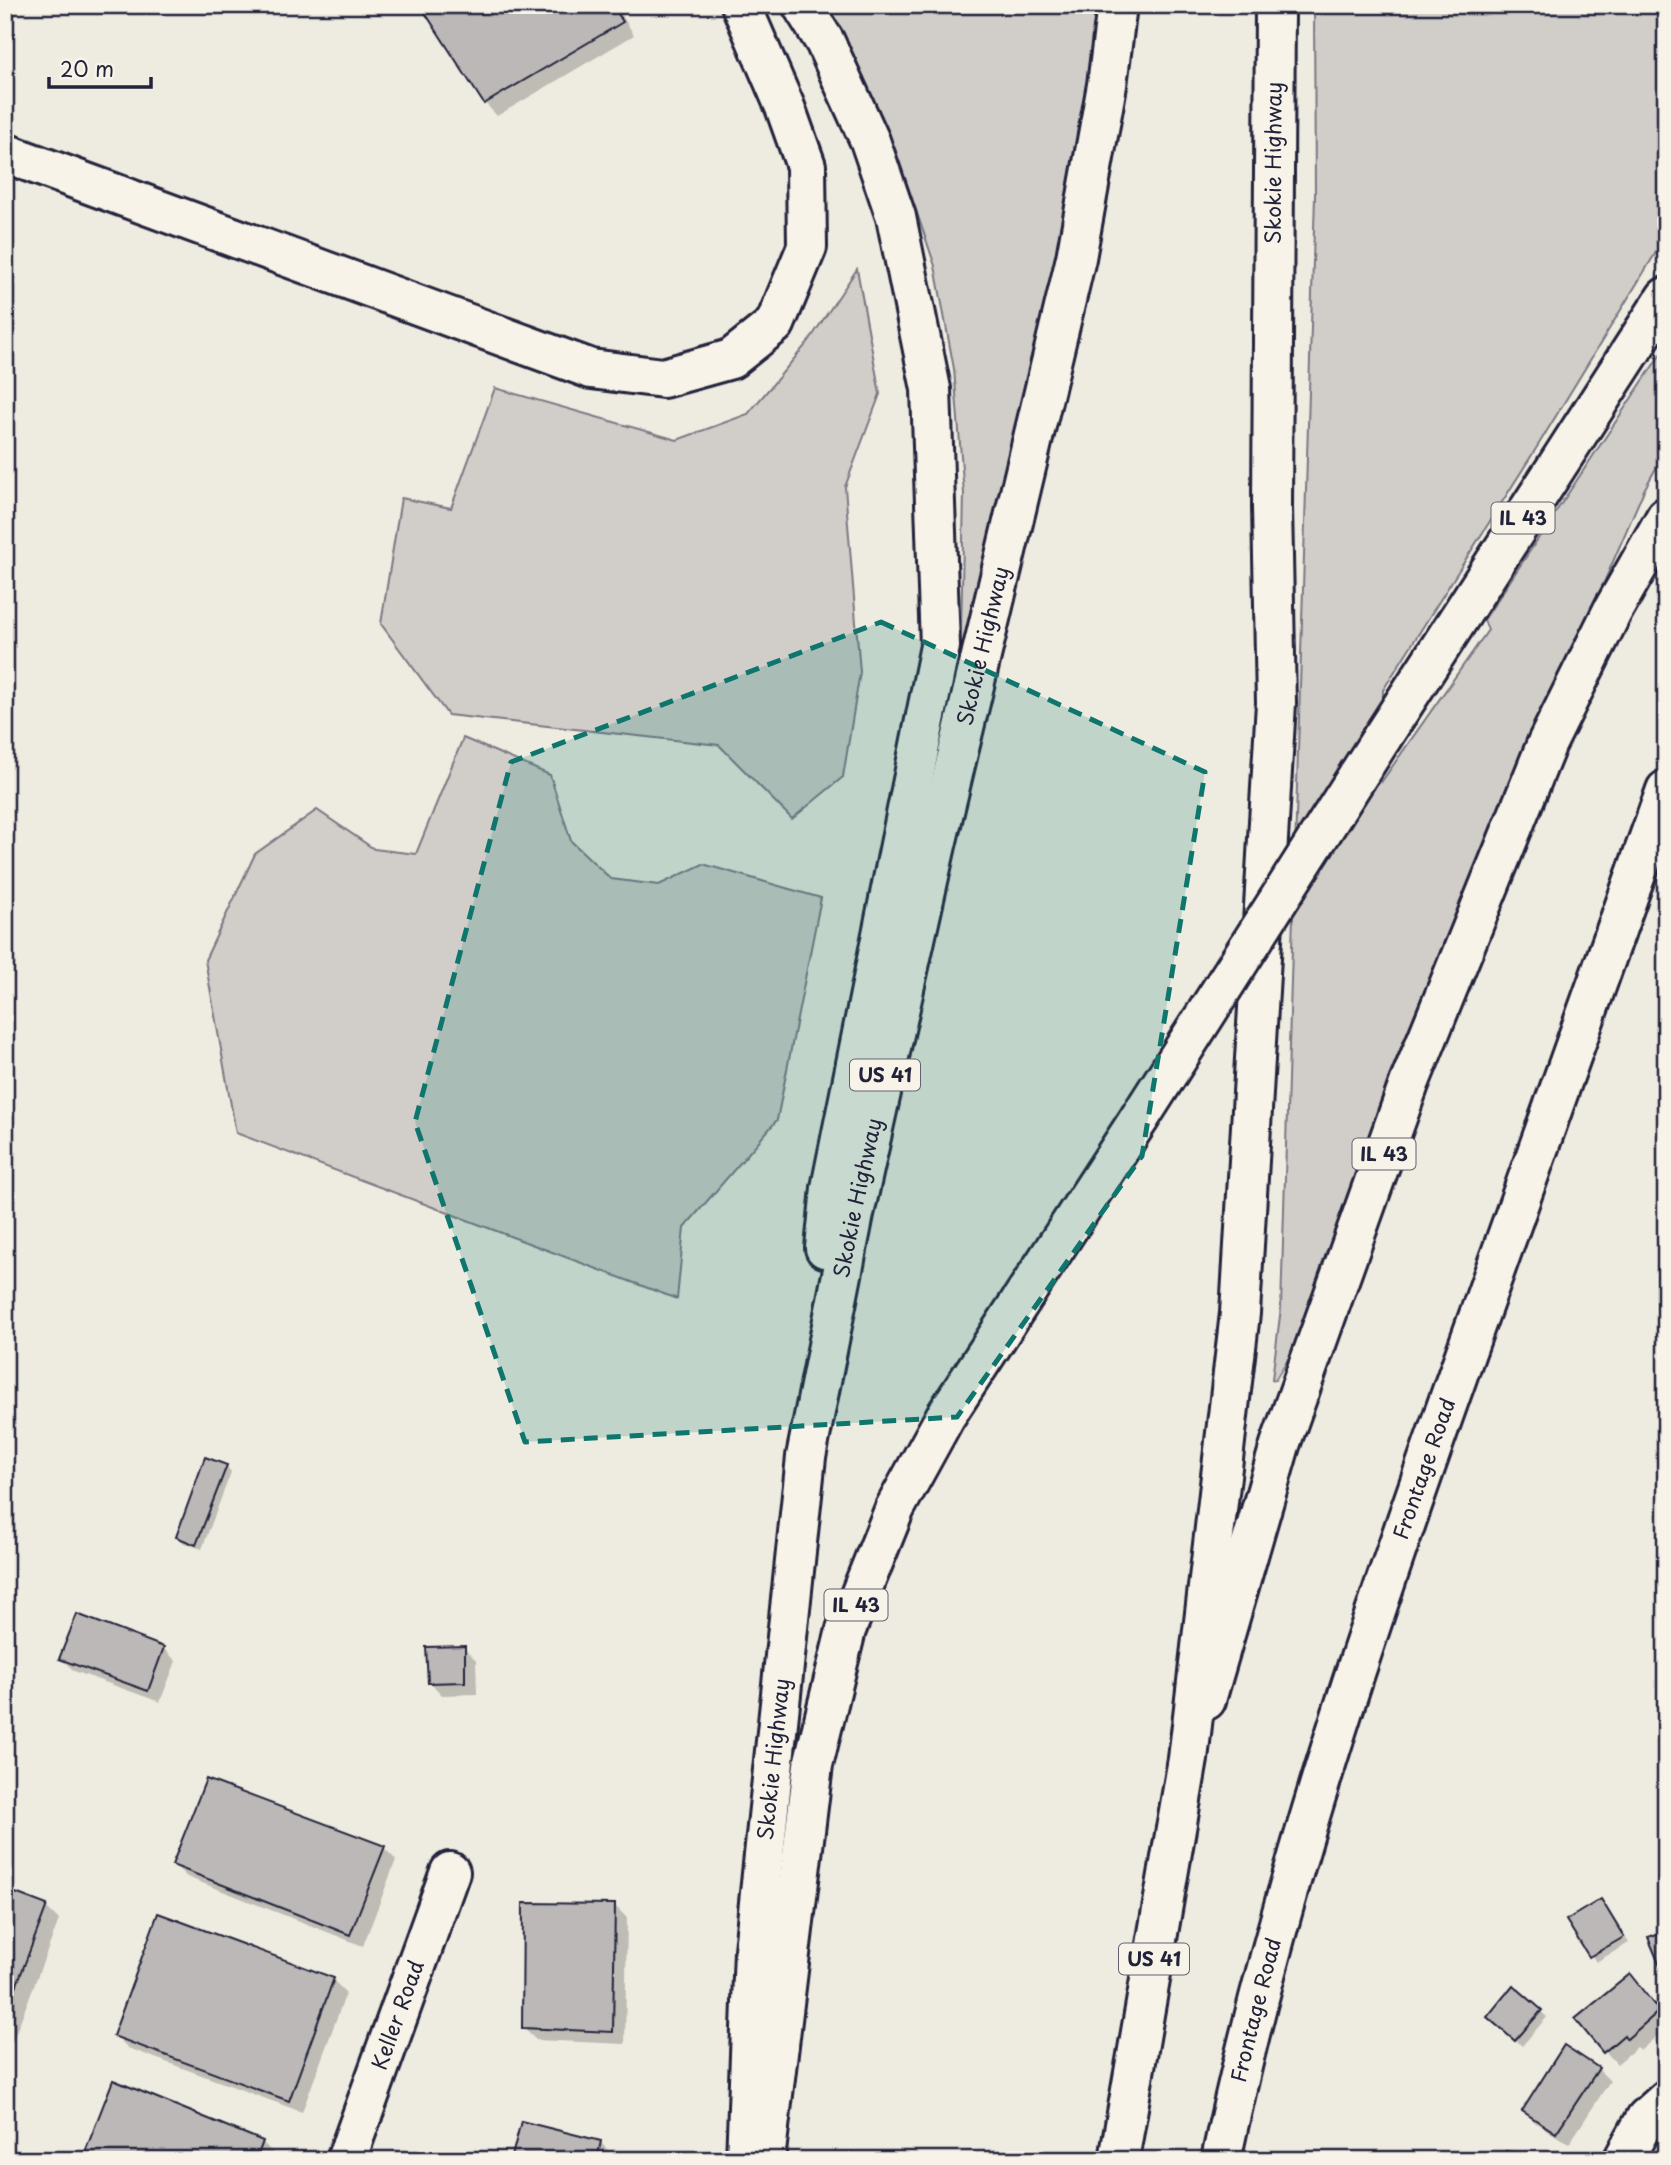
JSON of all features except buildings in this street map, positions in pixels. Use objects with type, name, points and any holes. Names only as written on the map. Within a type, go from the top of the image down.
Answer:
[{"type":"main road","points":[[5,153],[591,369],[663,378],[731,359],[775,324],[807,247],[806,166],[785,107],[741,5]]},
{"type":"main road","points":[[802,5],[825,42],[870,141],[896,217],[931,389],[940,646],[831,1188],[806,1457]]},
{"type":"main road","name":"Skokie Highway","points":[[746,2160],[754,1950],[806,1457],[854,1214],[936,845],[1076,258],[1107,85],[1117,5]]},
{"type":"main road","name":"Skokie Highway","points":[[1119,2160],[1188,1759],[1240,1313],[1276,703],[1272,508],[1275,5]]},
{"type":"main road","name":"IL 43","points":[[765,2160],[813,1765],[846,1630],[895,1508],[945,1417],[1666,297]]},
{"type":"main road","name":"IL 43","points":[[1188,1759],[1280,1445],[1409,1084],[1547,743],[1614,610],[1666,517]]},
{"type":"main road","name":"Frontage Road","points":[[1221,2160],[1237,2084],[1302,1847],[1387,1574],[1666,790]]},
{"type":"main road","name":"Keller Road","points":[[346,2160],[450,1872]]},
{"type":"main road","points":[[1623,2160],[1646,2118],[1666,2100]]},
{"type":"highlighted area","points":[[881,622],[1205,772],[1142,1156],[957,1417],[525,1442],[415,1122],[511,762]]},
{"type":"shaded area","points":[[827,5],[1099,5],[1075,160],[1043,315],[926,817],[961,633],[964,494],[954,369],[935,266],[896,151],[854,56]]},
{"type":"shaded area","points":[[1314,5],[1666,5],[1666,236],[1537,447],[1383,690],[1382,781],[1488,630],[1484,620],[1666,346],[1666,450],[1644,490],[1592,610],[1592,617],[1451,928],[1389,1076],[1304,1333],[1275,1380],[1272,1379],[1281,1308],[1315,196]]},
{"type":"shaded area","points":[[857,269],[880,394],[845,487],[860,672],[843,777],[792,819],[719,745],[448,715],[381,624],[401,498],[451,508],[495,388],[677,440],[748,414],[809,341]]},
{"type":"shaded area","points":[[463,738],[550,775],[571,841],[611,879],[659,885],[703,864],[821,898],[777,1120],[684,1228],[677,1299],[236,1133],[205,960],[255,854],[317,810],[374,849],[416,854]]}]
